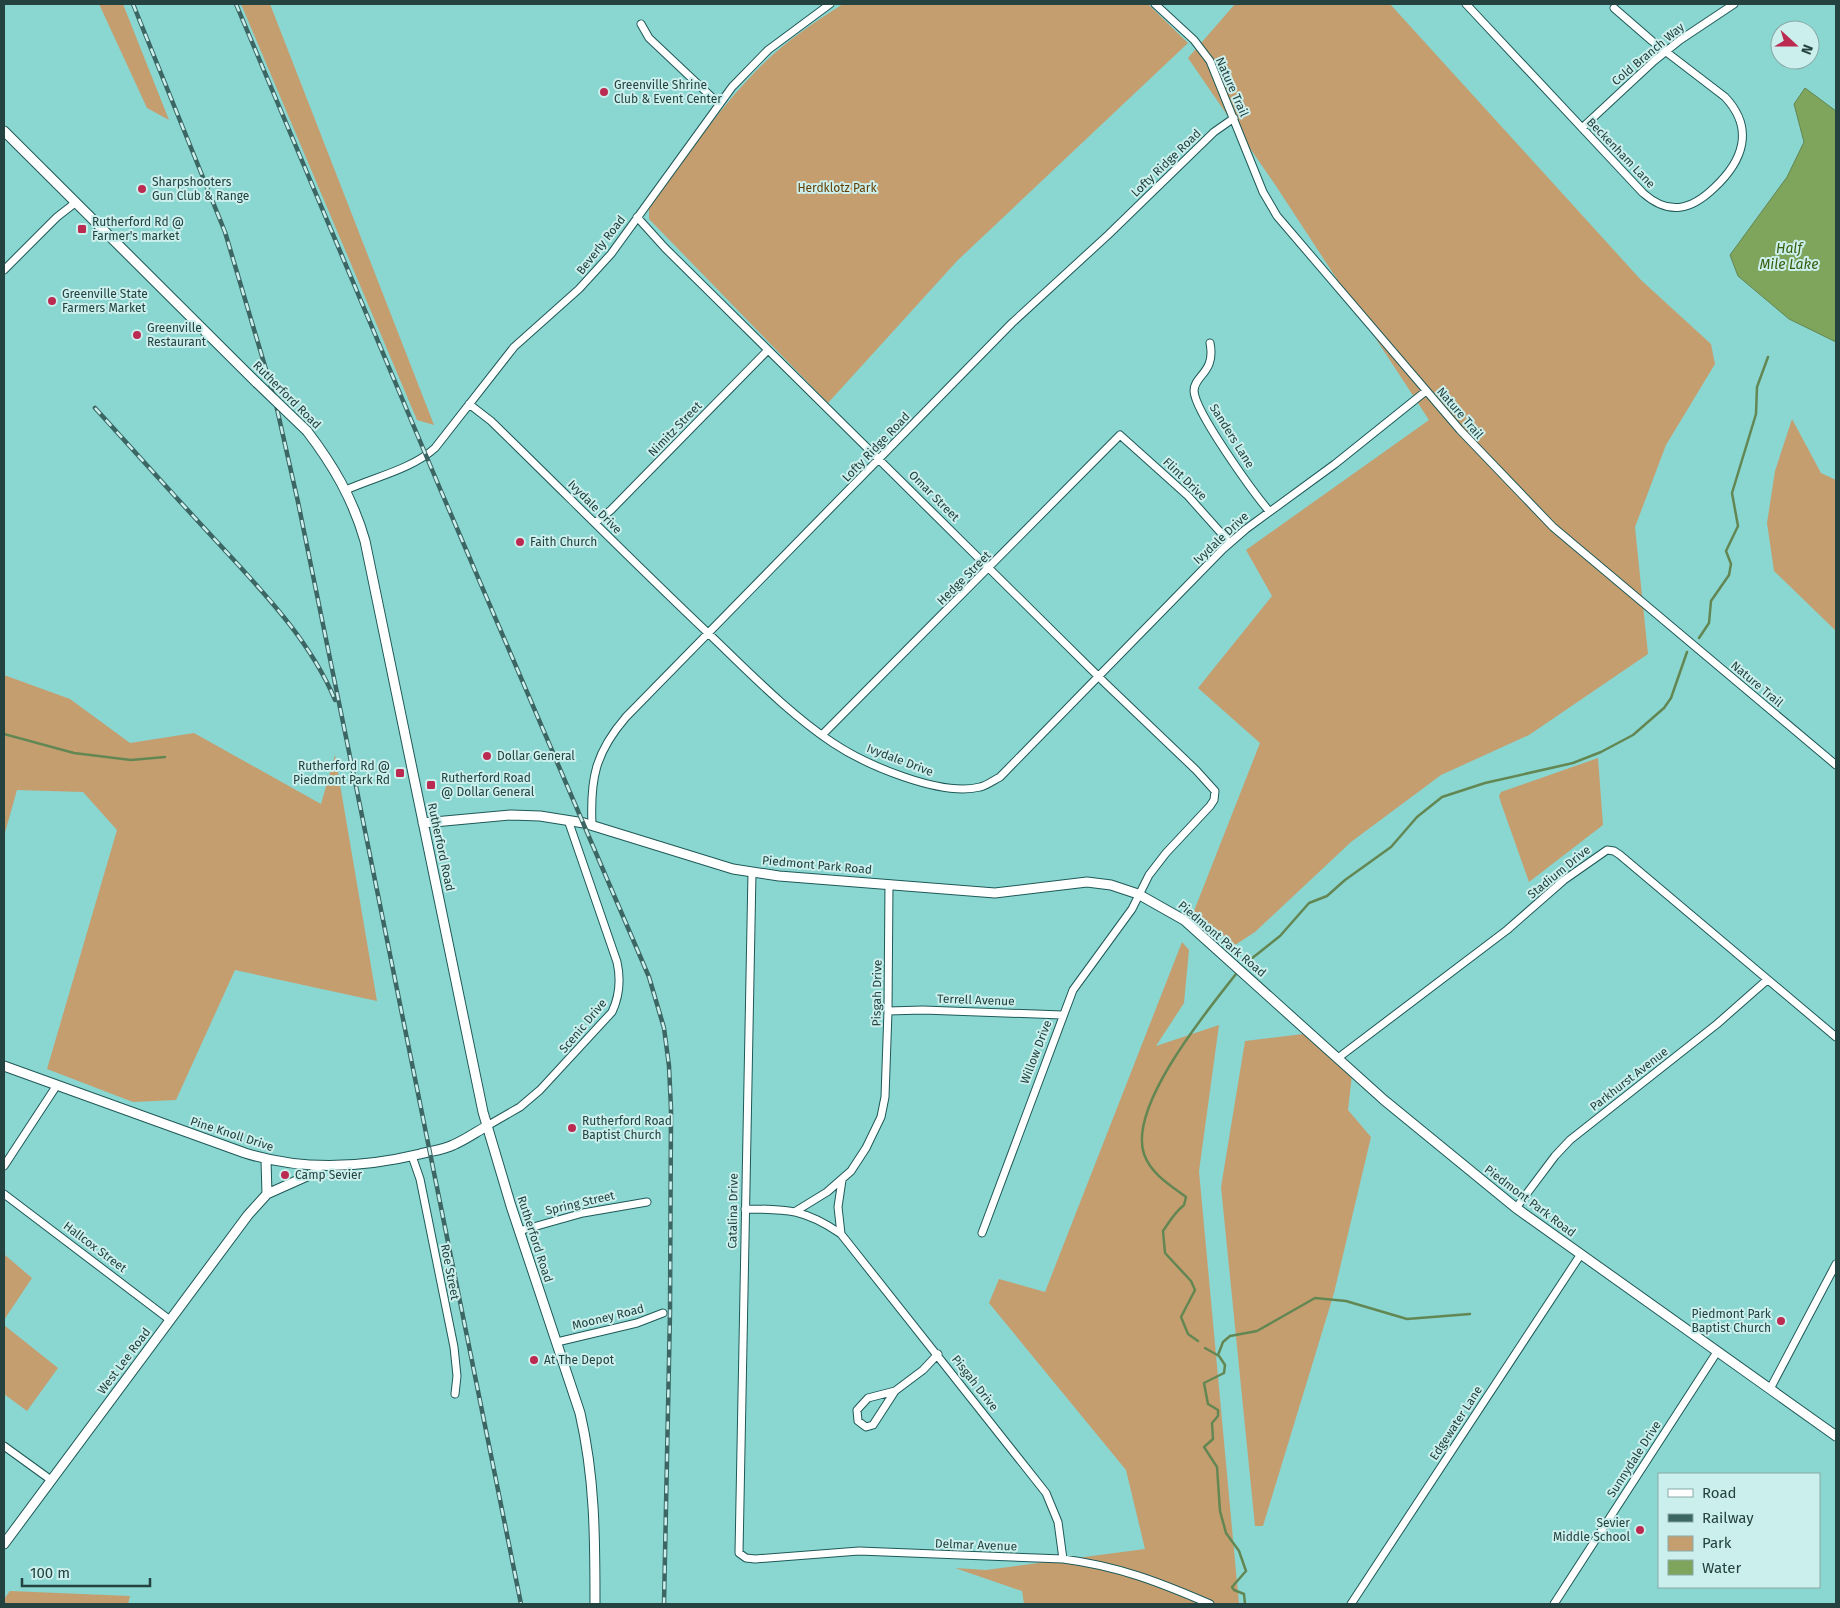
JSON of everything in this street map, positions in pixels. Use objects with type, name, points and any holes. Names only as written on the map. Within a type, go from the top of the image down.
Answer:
[{"type":"street","name":"Beverly Road","points":[[346,490],[426,456],[445,438],[514,347],[595,273],[719,104],[768,50],[830,4]]},
{"type":"street","name":"Nature Trail","points":[[1155,4],[1203,51],[1215,71],[1263,192],[1277,216],[1426,391],[1486,458],[1553,527],[1836,765]]},
{"type":"street","name":"Cold Branch Way","points":[[1582,128],[1666,52],[1734,4]]},
{"type":"street","name":"Beckenham Lane","points":[[1468,5],[1653,202],[1661,206],[1678,208],[1700,201],[1735,166],[1741,150],[1742,129],[1737,114],[1725,97],[1666,52],[1614,8]]},
{"type":"street","points":[[641,24],[649,38],[719,104]]},
{"type":"street","name":"Lofty Ridge Road","points":[[592,826],[590,804],[592,779],[600,754],[626,717],[1012,323],[1214,132],[1234,118]]},
{"type":"street","name":"Rutherford Road","points":[[4,131],[307,431],[331,462],[355,510],[365,541],[487,1126],[519,1231],[580,1412],[592,1474],[595,1515],[595,1604]]},
{"type":"street","points":[[4,270],[57,217],[76,203]]},
{"type":"street","name":"Omar Street","points":[[637,217],[665,248],[1098,676],[1196,770],[1215,791]]},
{"type":"street","name":"Sanders Lane","points":[[1210,343],[1210,365],[1195,386],[1195,394],[1211,428],[1269,511]]},
{"type":"street","name":"Nimitz Street","points":[[596,523],[768,350]]},
{"type":"street","name":"Ivydale Drive","points":[[470,404],[492,421],[708,634],[822,735],[870,762],[926,784],[949,788],[980,788],[1000,777],[1230,543],[1269,511],[1335,464],[1426,391]]},
{"type":"street","name":"Flint Drive","points":[[1120,435],[1188,496],[1230,543]]},
{"type":"street","name":"Hedge Street","points":[[822,735],[1120,435]]},
{"type":"street","name":"Willow Drive","points":[[982,1233],[1062,1015],[1073,990],[1132,909],[1138,894],[1166,853],[1210,806],[1214,800],[1215,791]]},
{"type":"street","name":"Piedmont Park Road","points":[[423,823],[511,815],[540,816],[592,826],[719,866],[752,872],[995,892],[1087,882],[1111,885],[1138,894],[1184,920],[1384,1100],[1516,1208],[1836,1436]]},
{"type":"street","name":"Scenic Drive","points":[[487,1126],[520,1107],[540,1090],[612,1012],[618,998],[620,980],[617,962],[568,820]]},
{"type":"street","name":"Stadium Drive","points":[[1338,1058],[1506,930],[1564,880],[1607,850],[1614,851],[1620,855],[1836,1038]]},
{"type":"street","name":"Catalina Drive","points":[[738,1550],[752,872]]},
{"type":"street","name":"Pisgah Drive","points":[[796,1211],[842,1180],[866,1148],[881,1117],[885,1097],[888,1010],[889,884]]},
{"type":"street","name":"Parkhurst Avenue","points":[[1516,1208],[1555,1156],[1570,1140],[1716,1024],[1767,980]]},
{"type":"street","name":"Terrell Avenue","points":[[888,1010],[952,1010],[1062,1015]]},
{"type":"street","name":"Pine Knoll Drive","points":[[4,1066],[266,1160],[319,1166],[362,1164],[412,1156],[453,1145],[487,1126]]},
{"type":"street","points":[[4,1166],[57,1085]]},
{"type":"street","name":"Roe Street","points":[[412,1156],[420,1178],[454,1347],[457,1376],[455,1394]]},
{"type":"street","points":[[266,1160],[267,1194]]},
{"type":"street","name":"West Lee Road","points":[[4,1544],[248,1215],[267,1194],[314,1173],[319,1166]]},
{"type":"street","name":"Pisgah Drive","points":[[841,1234],[838,1207],[842,1180]]},
{"type":"street","name":"Hallcox Street","points":[[4,1194],[170,1320]]},
{"type":"street","name":"Spring Street","points":[[519,1231],[582,1213],[647,1202]]},
{"type":"street","name":"Pisgah Drive","points":[[745,1209],[796,1211],[826,1224],[841,1234],[938,1354],[1046,1493],[1058,1522],[1063,1559]]},
{"type":"street","name":"Edgewater Lane","points":[[1351,1604],[1581,1254]]},
{"type":"street","points":[[1770,1390],[1836,1264]]},
{"type":"street","name":"Mooney Road","points":[[557,1342],[637,1323],[663,1313]]},
{"type":"street","name":"Sunnydale Drive","points":[[1554,1604],[1717,1352]]},
{"type":"street","points":[[895,1392],[865,1400],[857,1410],[858,1421],[866,1427],[873,1425],[895,1392],[923,1370],[938,1354]]},
{"type":"street","points":[[4,1446],[51,1480]]},
{"type":"street","name":"Delmar Avenue","points":[[738,1550],[742,1556],[755,1560],[859,1552],[1063,1559],[1094,1563],[1134,1573],[1210,1604]]},
{"type":"green space","points":[[99,4],[123,4],[169,120],[147,108]]},
{"type":"green space","points":[[241,4],[270,4],[434,425],[417,420]]},
{"type":"green space","name":"Herdklotz Park","points":[[843,4],[1148,4],[1188,43],[957,261],[828,403],[649,219],[649,207],[719,113],[766,61],[793,38]]},
{"type":"green space","points":[[1235,4],[1390,4],[1641,280],[1711,344],[1715,364],[1666,445],[1635,527],[1648,654],[1529,735],[1441,775],[1351,842],[1255,932],[1235,945],[1194,911],[1260,743],[1198,688],[1272,596],[1246,550],[1429,420],[1276,186],[1188,58]]},
{"type":"green space","points":[[1792,419],[1821,473],[1836,480],[1836,631],[1774,571],[1767,523],[1775,471]]},
{"type":"green space","points":[[4,675],[70,699],[130,743],[194,733],[321,804],[335,755],[377,1001],[235,970],[176,1100],[133,1102],[47,1069],[117,830],[83,792],[17,790],[4,836]]},
{"type":"green space","points":[[1598,758],[1603,825],[1529,882],[1501,803],[1499,796],[1501,792]]},
{"type":"green space","points":[[1182,942],[1189,950],[1184,1003],[1156,1046],[1219,1025],[1199,1171],[1239,1604],[1024,1604],[1022,1591],[955,1568],[986,1570],[1145,1549],[1126,1470],[989,1303],[999,1279],[1045,1292]]},
{"type":"green space","points":[[1303,1034],[1352,1075],[1348,1110],[1371,1137],[1334,1293],[1263,1526],[1255,1526],[1221,1187],[1245,1041]]},
{"type":"green space","points":[[5,1255],[32,1278],[4,1320],[4,1257]]},
{"type":"green space","points":[[4,1325],[58,1368],[27,1411],[4,1394]]},
{"type":"green space","points":[[10,1591],[130,1596],[128,1604],[4,1604],[4,1599]]},
{"type":"water","name":"Half Mile Lake","points":[[1805,88],[1836,111],[1836,342],[1789,319],[1738,276],[1730,255],[1787,177],[1804,142],[1794,104]]},
{"type":"waterway","points":[[1699,638],[1709,623],[1711,601],[1729,575],[1731,564],[1726,551],[1738,526],[1732,493],[1756,414],[1757,387],[1768,357]]},
{"type":"waterway","points":[[1246,963],[1280,936],[1309,903],[1327,896],[1345,880],[1391,847],[1417,817],[1442,797],[1485,783],[1573,763],[1601,752],[1633,735],[1664,708],[1671,698],[1687,652]]},
{"type":"waterway","points":[[4,734],[74,753],[131,760],[165,757]]},
{"type":"waterway","points":[[1198,1341],[1188,1334],[1181,1317],[1195,1290],[1191,1281],[1165,1253],[1163,1231],[1184,1205],[1186,1197],[1151,1167],[1144,1154],[1142,1134],[1148,1111],[1158,1086],[1173,1060],[1207,1011],[1236,974]]},
{"type":"waterway","points":[[1218,1355],[1223,1342],[1230,1336],[1257,1331],[1315,1298],[1346,1301],[1407,1319],[1470,1314]]},
{"type":"waterway","points":[[1205,1348],[1219,1356],[1225,1365],[1224,1373],[1204,1383],[1208,1404],[1218,1410],[1218,1416],[1212,1423],[1213,1439],[1204,1447],[1217,1467],[1220,1511],[1226,1533],[1239,1551],[1246,1571],[1232,1587],[1234,1590],[1244,1594],[1245,1604]]},
{"type":"railway","points":[[133,4],[225,232],[275,400],[298,502],[521,1604]]},
{"type":"railway","points":[[236,4],[441,491],[649,977],[664,1028],[669,1066],[671,1109],[670,1312],[664,1604]]},
{"type":"railway","points":[[95,408],[253,581],[284,618],[313,657],[335,700]]},
{"type":"place","name":"Greenville Shrine Club & Event Center","points":[[604,92]]},
{"type":"place","name":"Sharpshooters Gun Club & Range","points":[[142,189]]},
{"type":"place","name":"Rutherford Rd @ Farmer's market","points":[[82,229]]},
{"type":"place","name":"Greenville State Farmers Market","points":[[52,301]]},
{"type":"place","name":"Greenville Restaurant","points":[[137,335]]},
{"type":"place","name":"Faith Church","points":[[520,542]]},
{"type":"place","name":"Dollar General","points":[[487,756]]},
{"type":"place","name":"Rutherford Rd @ Piedmont Park Rd","points":[[400,773]]},
{"type":"place","name":"Rutherford Road @ Dollar General","points":[[431,785]]},
{"type":"place","name":"Rutherford Road Baptist Church","points":[[572,1128]]},
{"type":"place","name":"Camp Sevier","points":[[285,1175]]},
{"type":"place","name":"Piedmont Park Baptist Church","points":[[1781,1321]]},
{"type":"place","name":"At The Depot","points":[[534,1360]]},
{"type":"place","name":"Sevier Middle School","points":[[1640,1530]]}]
